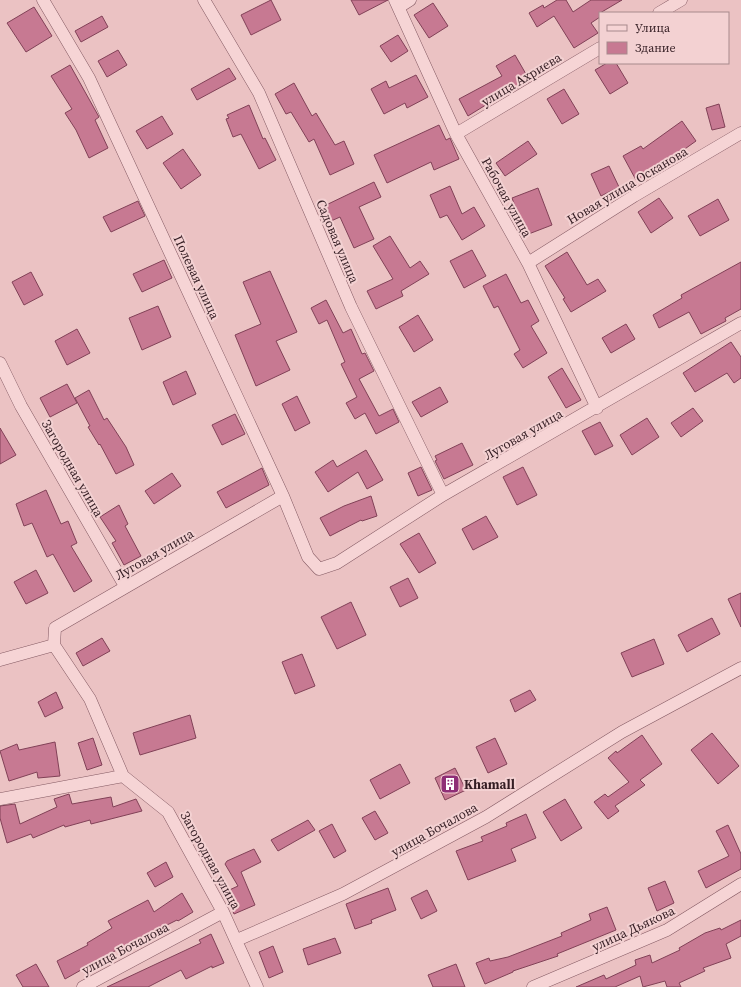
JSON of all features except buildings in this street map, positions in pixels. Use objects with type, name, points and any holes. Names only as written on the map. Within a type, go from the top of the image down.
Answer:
[{"type":"street","name":"Полевая улица","points":[[43,0],[89,78],[283,496],[308,557],[319,569]]},
{"type":"street","name":"Садовая улица","points":[[204,0],[259,93],[351,307],[443,495]]},
{"type":"street","points":[[397,4],[410,0]]},
{"type":"street","points":[[661,12],[681,0]]},
{"type":"street","name":"Рабочая улица","points":[[397,4],[456,134],[528,263],[597,408]]},
{"type":"street","name":"улица Ахриева","points":[[456,134],[599,49]]},
{"type":"street","name":"Новая улица Осканова","points":[[528,263],[634,196],[741,133]]},
{"type":"street","name":"Луговая улица","points":[[319,569],[337,563],[443,495],[597,408],[741,323]]},
{"type":"street","name":"Загородная улица","points":[[0,363],[21,406],[125,586]]},
{"type":"street","name":"Луговая улица","points":[[54,645],[54,628],[283,496]]},
{"type":"street","points":[[0,660],[54,645]]},
{"type":"street","name":"Загородная улица","points":[[54,645],[90,699],[123,776],[168,812],[223,912],[257,987]]},
{"type":"street","name":"улица Бочалова","points":[[237,940],[343,894],[486,817],[622,732],[741,668]]},
{"type":"street","points":[[0,799],[123,776]]},
{"type":"street","name":"улица Дьякова","points":[[532,987],[667,930],[741,884]]},
{"type":"street","name":"улица Бочалова","points":[[83,987],[223,912]]},
{"type":"place","name":"Khamall","points":[[450,784]]}]
